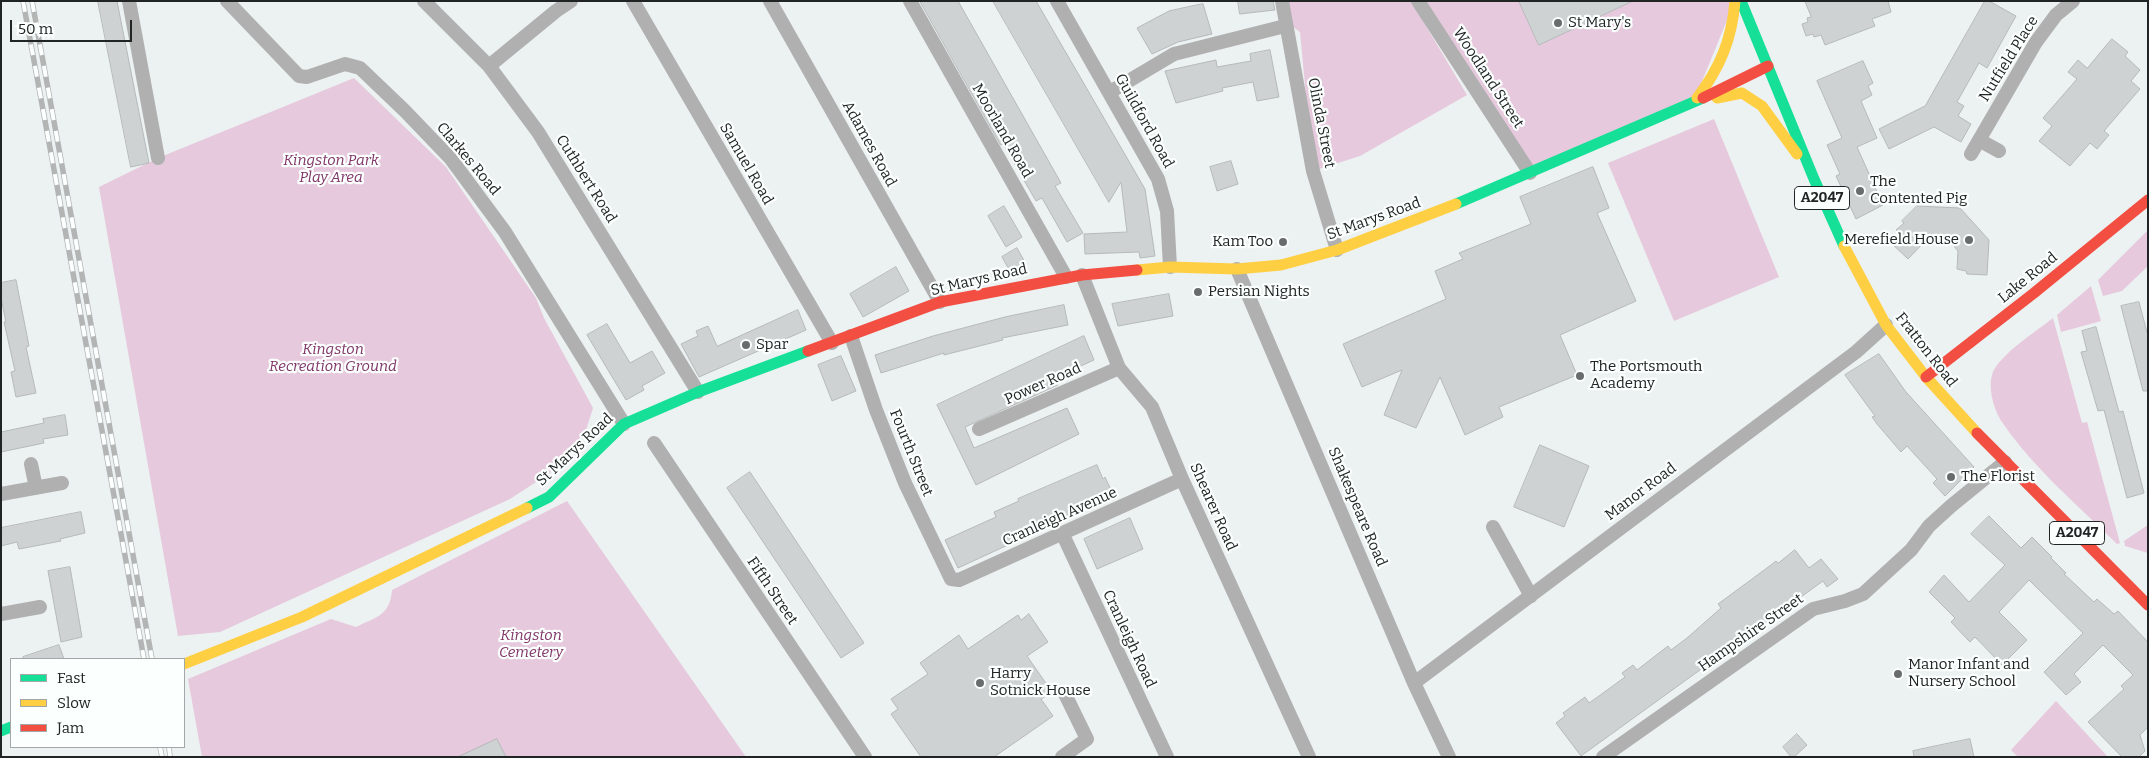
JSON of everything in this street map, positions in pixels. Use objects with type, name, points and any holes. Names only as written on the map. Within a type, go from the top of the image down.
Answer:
[{"type":"street","points":[[129,1],[158,158]]},
{"type":"street","name":"Clarkes Road","points":[[228,1],[299,76],[307,78],[345,64],[360,68],[425,132],[450,159],[505,232],[624,424]]},
{"type":"street","name":"Cuthbert Road","points":[[424,1],[489,66],[538,132],[698,392]]},
{"type":"street","points":[[489,66],[571,1]]},
{"type":"street","name":"Samuel Road","points":[[633,1],[832,343]]},
{"type":"street","name":"Adames Road","points":[[770,1],[940,302]]},
{"type":"street","name":"Moorland Road","points":[[910,1],[1066,277]]},
{"type":"street","name":"Guildford Road","points":[[1057,1],[1158,179],[1167,211],[1170,267]]},
{"type":"street","name":"Olinda Street","points":[[1282,1],[1285,26],[1313,172],[1337,250]]},
{"type":"street","name":"Woodland Street","points":[[1418,1],[1530,173]]},
{"type":"street","points":[[1693,103],[1716,74],[1725,53],[1734,26],[1735,1]]},
{"type":"street","name":"Fratton Road","points":[[1741,1],[1842,242],[1886,326],[1926,377],[2005,462],[2148,605]]},
{"type":"street","name":"Nutfield Place","points":[[1971,154],[2036,42],[2056,15],[2073,1]]},
{"type":"street","points":[[1110,92],[1174,54],[1285,26]]},
{"type":"street","name":"St Marys Road","points":[[185,664],[343,598],[549,497],[624,424],[698,392],[940,302],[1066,277],[1170,267],[1237,270],[1281,265],[1337,250],[1431,215],[1530,173],[1693,103],[1768,66]]},
{"type":"street","points":[[1693,103],[1742,93],[1762,106],[1814,179]]},
{"type":"street","points":[[1979,140],[1999,151]]},
{"type":"street","name":"Lake Road","points":[[1926,377],[2148,200]]},
{"type":"street","name":"Shakespeare Road","points":[[1237,270],[1414,683],[1448,757]]},
{"type":"street","name":"Shearer Road","points":[[1082,275],[1103,331],[1120,368],[1152,407],[1182,479],[1309,757]]},
{"type":"street","name":"Manor Road","points":[[1414,683],[1856,352],[1886,326]]},
{"type":"street","name":"Fourth Street","points":[[851,336],[876,410],[905,483],[950,579]]},
{"type":"street","name":"Power Road","points":[[979,429],[1120,368]]},
{"type":"street","name":"Fifth Street","points":[[654,443],[865,757]]},
{"type":"street","name":"Hampshire Street","points":[[1603,757],[1813,609],[1845,601],[1863,594],[1911,550],[1929,526],[2005,462]]},
{"type":"street","points":[[31,464],[36,488]]},
{"type":"street","name":"Cranleigh Avenue","points":[[950,579],[960,580],[1182,479]]},
{"type":"street","points":[[1,494],[62,483]]},
{"type":"street","points":[[1493,527],[1531,596]]},
{"type":"street","name":"Cranleigh Road","points":[[1063,534],[1166,757]]},
{"type":"street","points":[[1,614],[40,608]]},
{"type":"street","points":[[1062,757],[1086,739],[1066,694]]},
{"type":"green space","points":[[1286,1],[1411,1],[1467,95],[1360,156],[1313,171],[1300,32],[1285,21]]},
{"type":"green space","points":[[1418,1],[1519,1],[1539,45],[1633,1],[1735,1],[1693,103],[1530,173]]},
{"type":"green space","name":"Kingston Recreation Ground","points":[[354,78],[446,167],[536,298],[544,318],[593,408],[586,430],[567,455],[550,473],[510,499],[220,632],[178,636],[99,187],[158,158]]},
{"type":"green space","points":[[1714,119],[1779,277],[1674,321],[1608,163]]},
{"type":"green space","points":[[2148,230],[2148,266],[2122,291],[2103,296],[2098,280]]},
{"type":"green space","points":[[2091,286],[2101,321],[2061,332],[2057,315]]},
{"type":"green space","points":[[2053,318],[2082,423],[2087,422],[2120,543],[2117,544],[2042,471],[2014,439],[1994,406],[1991,381],[1995,368],[2009,352]]},
{"type":"green space","name":"Kingston Cemetery","points":[[567,501],[746,757],[202,757],[188,679],[331,619],[356,627],[370,621],[385,610],[391,599],[392,590]]},
{"type":"green space","points":[[2148,525],[2148,553],[2125,546],[2124,541]]},
{"type":"green space","points":[[2056,701],[2108,757],[2018,757],[2011,750]]},
{"type":"building","points":[[98,1],[117,1],[149,163],[131,167]]},
{"type":"building","points":[[920,1],[958,1],[1061,183],[1055,186],[1083,233],[1067,242],[1042,198],[1036,201],[1003,144],[1001,145]]},
{"type":"building","points":[[993,1],[1036,1],[1145,189],[1155,256],[1140,258],[1139,252],[1085,254],[1084,234],[1127,232],[1121,182],[1109,202]]},
{"type":"building","points":[[1238,1],[1273,1],[1275,10],[1240,14]]},
{"type":"building","name":"St Mary's","points":[[1519,1],[1633,1],[1539,45]]},
{"type":"building","points":[[1805,1],[1888,1],[1891,12],[1872,19],[1875,26],[1825,45],[1821,35],[1814,37],[1813,34],[1806,36],[1802,24],[1808,22],[1807,18],[1811,17]]},
{"type":"building","points":[[1985,1],[1989,1],[2016,16],[1987,68],[1979,63],[1957,102],[1964,106],[1958,116],[1971,124],[1961,142],[1934,127],[1889,149],[1879,129],[1925,106]]},
{"type":"building","points":[[1203,4],[1212,34],[1178,42],[1152,54],[1137,28],[1169,11]]},
{"type":"building","points":[[2112,39],[2128,52],[2125,56],[2140,70],[2131,81],[2140,89],[2104,131],[2109,135],[2097,149],[2090,143],[2070,166],[2039,141],[2052,126],[2043,118],[2077,79],[2068,72],[2078,60],[2087,68]]},
{"type":"building","points":[[1270,50],[1279,97],[1257,101],[1253,82],[1222,88],[1223,91],[1176,103],[1165,71],[1216,60],[1217,67],[1251,61],[1250,54]]},
{"type":"building","points":[[1863,61],[1873,83],[1868,86],[1872,95],[1861,101],[1877,138],[1857,147],[1883,205],[1856,219],[1836,176],[1840,174],[1827,145],[1842,138],[1817,81]]},
{"type":"building","points":[[1231,161],[1238,184],[1217,191],[1210,167]]},
{"type":"building","points":[[1593,167],[1609,208],[1597,213],[1636,301],[1560,335],[1577,375],[1499,407],[1503,417],[1465,435],[1440,377],[1416,428],[1384,415],[1402,370],[1362,387],[1343,344],[1446,299],[1435,271],[1463,259],[1459,253],[1531,224],[1520,197]]},
{"type":"building","points":[[1004,206],[1022,237],[1006,247],[988,216]]},
{"type":"building","name":"Merefield House","points":[[1917,206],[1960,208],[1989,240],[1987,275],[1967,274],[1966,271],[1957,269],[1958,251],[1947,238],[1928,238],[1908,259],[1889,241],[1898,232],[1896,230],[1904,223],[1902,221]]},
{"type":"building","points":[[1017,248],[1026,264],[1011,273],[1002,257]]},
{"type":"building","points":[[896,267],[909,291],[863,317],[850,294]]},
{"type":"building","points":[[16,280],[29,346],[26,347],[36,393],[16,397],[11,372],[15,371],[4,322],[6,322],[1,298],[1,283]]},
{"type":"building","points":[[1169,294],[1173,316],[1118,326],[1112,304]]},
{"type":"building","points":[[2139,302],[2148,336],[2148,391],[2143,391],[2121,306]]},
{"type":"building","points":[[1064,305],[1068,325],[1002,338],[1003,340],[944,355],[944,353],[881,373],[875,355],[933,336],[1005,317]]},
{"type":"building","name":"Spar","points":[[798,310],[806,330],[699,377],[681,344],[698,336],[696,331],[708,326],[717,346]]},
{"type":"building","points":[[607,324],[630,363],[652,351],[665,373],[642,386],[644,390],[626,400],[587,335]]},
{"type":"building","points":[[2096,327],[2119,412],[2123,411],[2144,493],[2127,498],[2104,410],[2098,411],[2081,352],[2087,351],[2082,331]]},
{"type":"building","points":[[1084,336],[1094,360],[1054,378],[1058,385],[965,427],[974,448],[1067,408],[1079,434],[976,485],[937,405]]},
{"type":"building","points":[[1879,354],[1906,392],[1974,467],[1945,496],[1933,483],[1937,479],[1907,446],[1901,452],[1877,424],[1872,417],[1875,416],[1845,375]]},
{"type":"building","points":[[841,356],[856,391],[832,401],[818,365]]},
{"type":"building","points":[[65,415],[68,435],[43,439],[44,443],[1,452],[1,432],[44,423],[43,419]]},
{"type":"building","points":[[1540,445],[1589,466],[1564,527],[1514,507]]},
{"type":"building","points":[[1097,465],[1114,496],[958,568],[945,540],[996,517],[994,512],[1019,501],[1018,499]]},
{"type":"building","points":[[750,472],[864,643],[841,658],[727,488]]},
{"type":"building","points":[[81,512],[85,533],[60,539],[61,541],[19,549],[17,542],[1,546],[1,528]]},
{"type":"building","points":[[1989,516],[2021,548],[2032,537],[2066,573],[2064,574],[2094,602],[2097,599],[2114,614],[2118,611],[2148,642],[2148,727],[2140,735],[2145,751],[2139,757],[2122,757],[2088,722],[2124,689],[2121,686],[2133,675],[2103,645],[2074,674],[2081,682],[2066,695],[2044,672],[2083,633],[2029,580],[1999,612],[2027,640],[2002,665],[1975,637],[1970,642],[1951,622],[1955,618],[1929,592],[1944,575],[1969,602],[2005,565],[1971,534]]},
{"type":"building","points":[[1130,518],[1143,549],[1097,569],[1084,539]]},
{"type":"building","points":[[1795,550],[1809,568],[1821,559],[1838,579],[1827,587],[1823,581],[1581,756],[1556,723],[1565,716],[1563,713],[1585,697],[1589,703],[1625,677],[1622,673],[1633,665],[1637,670],[1668,646],[1671,650],[1721,608],[1718,604],[1776,561],[1778,563]]},
{"type":"building","points":[[70,567],[82,637],[61,642],[48,571]]},
{"type":"building","name":"Harry Sotnick House","points":[[1029,614],[1048,642],[1027,656],[1052,692],[1041,699],[1053,716],[994,757],[921,757],[891,714],[898,709],[891,699],[928,674],[920,663],[959,635],[968,649],[1018,615],[1021,620]]},
{"type":"building","points":[[59,645],[64,658],[23,658]]},
{"type":"building","points":[[1797,734],[1807,745],[1794,757],[1791,757],[1783,747]]},
{"type":"building","points":[[497,739],[506,757],[458,757]]},
{"type":"building","points":[[1970,739],[1974,757],[1914,757],[1913,751]]},
{"type":"railway","points":[[23,1],[144,658]]},
{"type":"railway","points":[[32,1],[152,658]]},
{"type":"railway","points":[[160,748],[162,757]]},
{"type":"railway","points":[[169,748],[170,757]]},
{"type":"traffic: fast","points":[[1741,1],[1814,179],[1844,246]]},
{"type":"traffic: fast","points":[[1456,204],[1703,98]]},
{"type":"traffic: fast","points":[[527,508],[549,497],[624,424],[698,392],[808,351]]},
{"type":"traffic: fast","points":[[1,731],[10,727]]},
{"type":"traffic: slow","points":[[1697,98],[1712,76],[1724,52],[1731,28],[1735,1]]},
{"type":"traffic: slow","points":[[1717,98],[1742,93],[1762,106],[1797,154]]},
{"type":"traffic: slow","points":[[1137,270],[1170,267],[1237,269],[1281,265],[1337,250],[1456,204]]},
{"type":"traffic: slow","points":[[1844,246],[1886,325],[1926,377],[1977,433]]},
{"type":"traffic: slow","points":[[185,664],[302,617],[527,508]]},
{"type":"traffic: jam","points":[[1703,98],[1768,66]]},
{"type":"traffic: jam","points":[[1926,377],[2034,293],[2148,200]]},
{"type":"traffic: jam","points":[[808,351],[940,302],[1082,275],[1137,270]]},
{"type":"traffic: jam","points":[[1977,433],[2148,605]]},
{"type":"place","name":"St Mary's","points":[[1558,23]]},
{"type":"place","name":"The Contented Pig","points":[[1860,191]]},
{"type":"place","name":"Merefield House","points":[[1969,240]]},
{"type":"place","name":"Kam Too","points":[[1283,242]]},
{"type":"place","name":"Persian Nights","points":[[1198,292]]},
{"type":"place","name":"Spar","points":[[746,345]]},
{"type":"place","name":"The Portsmouth Academy","points":[[1580,376]]},
{"type":"place","name":"The Florist","points":[[1951,477]]},
{"type":"place","name":"Manor Infant and Nursery School","points":[[1898,674]]},
{"type":"place","name":"Harry Sotnick House","points":[[980,683]]},
{"type":"park label","name":"Kingston Park Play Area","points":[[331,170]]}]
